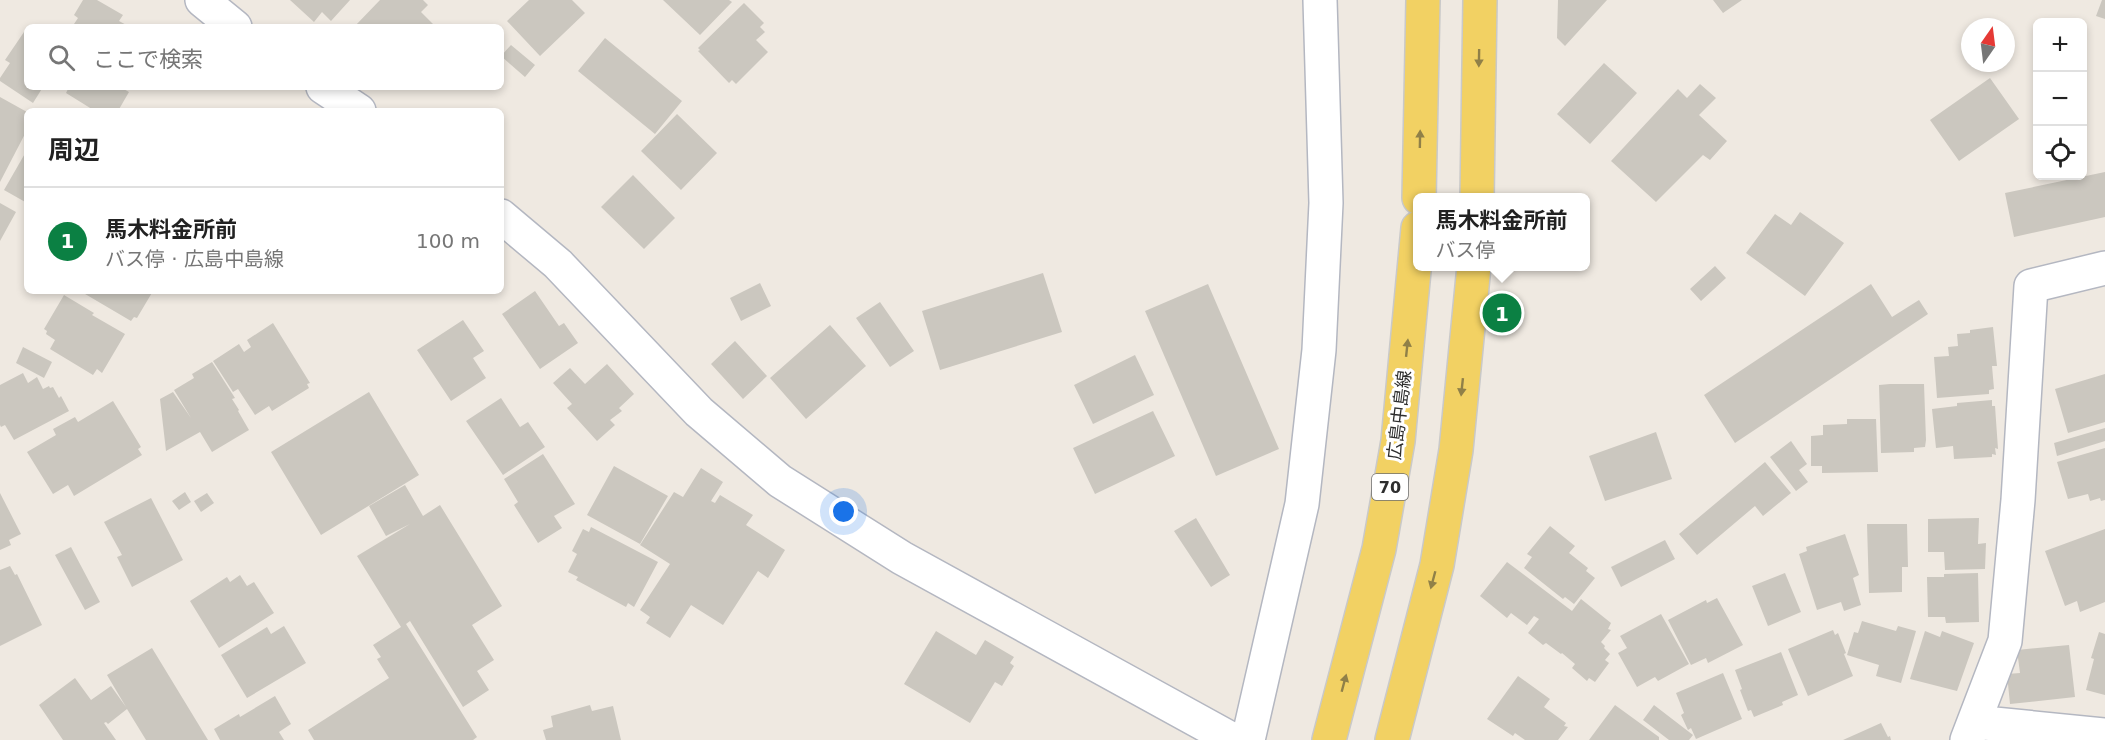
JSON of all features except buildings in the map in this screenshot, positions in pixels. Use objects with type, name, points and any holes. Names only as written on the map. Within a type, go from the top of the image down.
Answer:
[{"type":"main road","points":[[1419,193],[1423,0]]},
{"type":"main road","points":[[1477,193],[1480,0]]},
{"type":"main road","name":"広島中島線","points":[[1329,740],[1379,549],[1398,441],[1414,271]]},
{"type":"main road","points":[[1392,740],[1437,565],[1456,450],[1474,271]]},
{"type":"street","points":[[202,0],[231,24]]},
{"type":"street","points":[[1248,740],[1302,504],[1318,350],[1326,203],[1320,0]]},
{"type":"street","points":[[328,90],[354,108]]},
{"type":"street","points":[[504,219],[558,264],[699,412],[780,481],[902,558],[1233,740]]},
{"type":"street","points":[[2105,268],[2031,286],[2018,500],[2005,641],[1971,731],[2105,735]]},
{"type":"place","name":"馬木料金所前","points":[[1502,313]]}]
